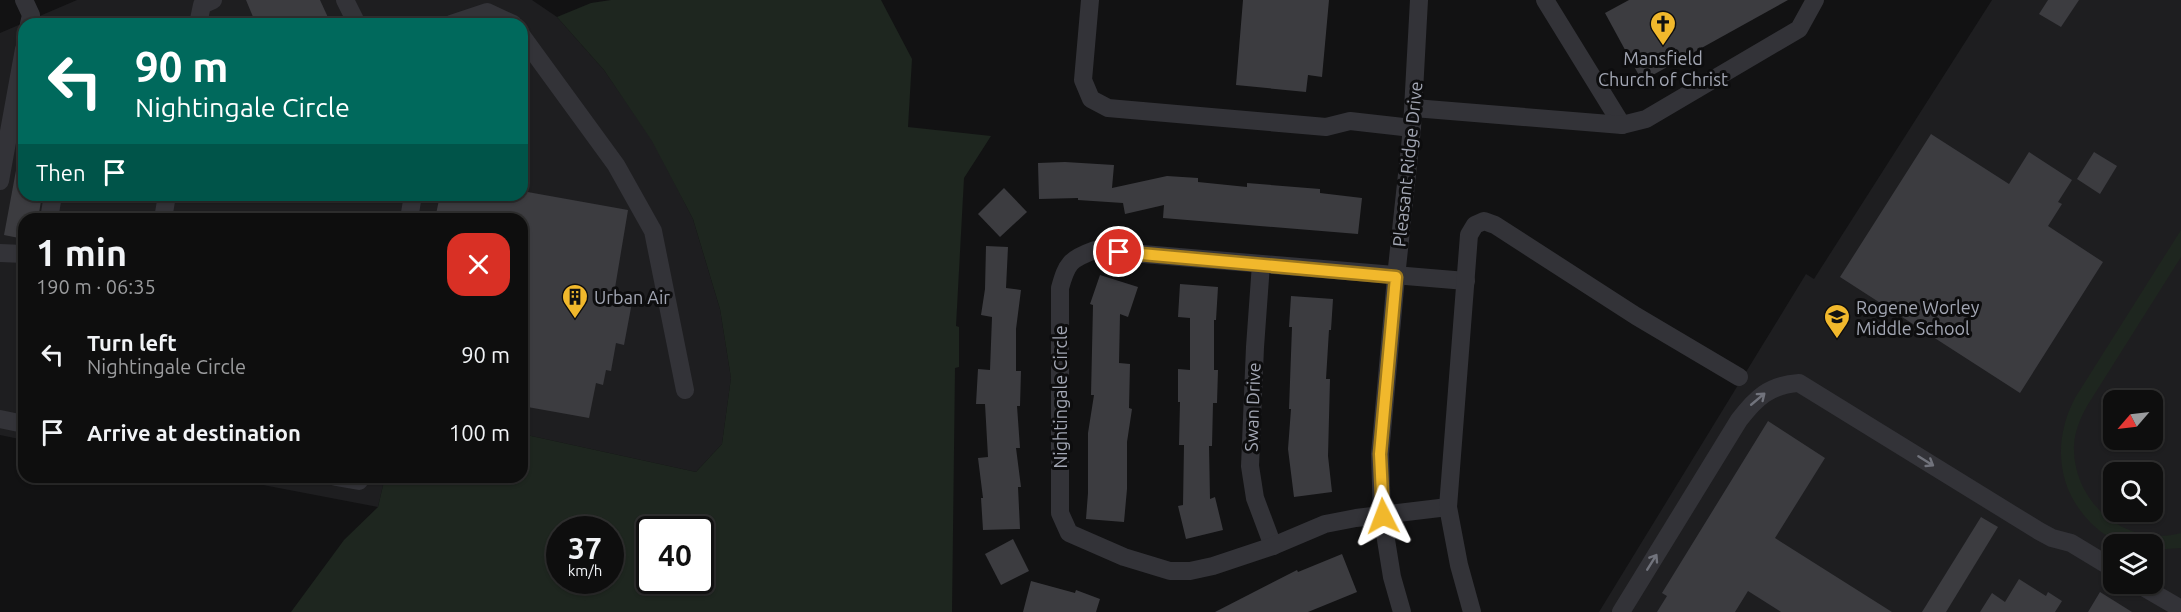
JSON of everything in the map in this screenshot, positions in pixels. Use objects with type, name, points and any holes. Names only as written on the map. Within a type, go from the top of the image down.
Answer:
[{"type":"street","points":[[24,0],[30,18]]},
{"type":"street","points":[[199,18],[202,5],[213,0]]},
{"type":"street","points":[[345,0],[354,18]]},
{"type":"street","points":[[1090,0],[1083,80],[1091,99],[1108,108],[1326,127],[1350,121],[1412,128]]},
{"type":"street","name":"Pleasant Ridge Drive","points":[[1402,612],[1392,577],[1383,516],[1380,454],[1414,108],[1419,0]]},
{"type":"street","points":[[1545,0],[1622,125]]},
{"type":"street","points":[[1414,108],[1622,125],[1646,119],[1799,29],[1815,0]]},
{"type":"street","points":[[469,18],[487,12],[500,18]]},
{"type":"street","points":[[528,44],[616,165],[653,231],[685,390]]},
{"type":"street","points":[[0,182],[16,135],[18,113]]},
{"type":"street","points":[[1472,612],[1459,565],[1448,507],[1469,235],[1475,225],[1484,221],[1495,225],[1636,316],[1739,377]]},
{"type":"street","name":"Nightingale Circle","points":[[1448,507],[1325,524],[1273,546],[1213,566],[1190,571],[1170,571],[1124,557],[1069,533],[1060,513],[1060,288],[1065,267],[1079,256],[1095,250],[1396,277],[1466,281]]},
{"type":"street","points":[[0,253],[18,254]]},
{"type":"street","name":"Swan Drive","points":[[1261,264],[1250,466],[1255,498],[1273,546]]},
{"type":"street","points":[[1621,612],[1738,420],[1755,400],[1783,384],[1799,382],[2039,531],[2052,538],[2071,543],[2103,562]]},
{"type":"street","points":[[0,420],[18,423]]},
{"type":"street","points":[[2155,594],[2181,609]]},
{"type":"shaded area","points":[[77,0],[532,0],[557,17],[604,70],[653,141],[693,219],[720,309],[731,378],[722,444],[696,472],[528,435],[528,213],[18,213],[18,439],[0,435],[0,33],[18,25],[18,201],[528,201],[528,18],[35,18]]},
{"type":"shaded area","points":[[611,0],[881,0],[912,59],[908,127],[991,136],[964,178],[956,326],[959,327],[959,367],[955,368],[952,612],[291,612],[344,540],[378,507],[384,483],[528,483],[528,435],[696,472],[722,444],[731,378],[720,309],[693,219],[652,141],[604,70],[557,17],[591,3]]},
{"type":"shaded area","points":[[1992,0],[2181,0],[2181,612],[1599,612],[1806,274],[1814,279]]},
{"type":"shaded area","points":[[2181,230],[2181,257],[2087,406],[2075,435],[2076,466],[2082,485],[2092,502],[2103,513],[2103,522],[2115,522],[2140,534],[2105,534],[2090,522],[2070,494],[2062,463],[2061,446],[2063,430],[2075,398]]},
{"type":"shaded area","points":[[252,483],[384,483],[378,507]]},
{"type":"shaded area","points":[[2181,533],[2181,548],[2163,549],[2163,536]]},
{"type":"building","points":[[246,0],[320,0],[328,18],[254,18]]},
{"type":"building","points":[[1243,0],[1329,0],[1322,77],[1308,75],[1306,92],[1236,85]]},
{"type":"building","name":"Mansfield Church of Christ","points":[[1629,0],[1788,0],[1642,81],[1605,13]]},
{"type":"building","points":[[2048,0],[2079,0],[2061,27],[2039,14]]},
{"type":"building","points":[[1931,134],[2009,184],[2029,152],[2072,180],[2058,202],[2062,204],[2048,226],[2103,262],[2020,393],[1840,277]]},
{"type":"building","points":[[2094,152],[2117,166],[2100,194],[2077,179]]},
{"type":"building","points":[[1038,163],[1114,165],[1112,188],[1167,176],[1198,178],[1198,182],[1247,187],[1247,183],[1320,189],[1320,193],[1362,198],[1358,234],[1163,218],[1164,205],[1125,214],[1123,203],[1078,200],[1078,198],[1039,199]]},
{"type":"building","points":[[18,165],[18,201],[41,201],[39,213],[18,213],[18,238],[4,235]]},
{"type":"building","points":[[1004,188],[1027,212],[1000,237],[978,214]]},
{"type":"building","name":"Urban Air","points":[[528,192],[628,210],[614,294],[633,297],[624,345],[616,343],[611,371],[606,370],[603,385],[596,383],[589,418],[528,407],[528,213],[436,213],[439,201],[528,201]]},
{"type":"building","points":[[986,246],[1008,247],[1006,288],[1021,290],[1016,329],[1016,371],[1021,371],[1020,406],[1017,406],[1020,448],[1016,448],[1021,487],[1018,487],[1020,529],[983,530],[981,498],[983,498],[978,458],[988,457],[985,404],[976,404],[978,369],[990,370],[992,317],[981,315],[985,289]]},
{"type":"building","points":[[1100,275],[1138,287],[1128,317],[1120,314],[1119,363],[1130,364],[1129,408],[1132,409],[1127,442],[1124,522],[1086,519],[1088,433],[1094,395],[1091,395],[1093,305],[1090,304]]},
{"type":"building","points":[[1180,284],[1218,287],[1216,320],[1214,320],[1214,370],[1218,370],[1217,403],[1213,403],[1212,446],[1209,446],[1210,499],[1215,497],[1223,530],[1186,539],[1178,506],[1183,505],[1184,445],[1179,445],[1178,369],[1190,370],[1190,318],[1178,317]]},
{"type":"building","points":[[1291,296],[1333,299],[1326,379],[1330,379],[1328,456],[1332,492],[1294,497],[1288,449],[1291,409],[1289,409],[1292,327],[1289,327]]},
{"type":"building","points":[[1768,421],[1825,458],[1775,538],[1892,612],[1781,612],[1748,591],[1735,612],[1657,612],[1667,596],[1662,593]]},
{"type":"building","points":[[1981,517],[1998,527],[1946,612],[1922,612]]},
{"type":"building","points":[[1013,539],[1029,571],[1001,585],[985,554]]},
{"type":"building","points":[[1342,554],[1357,592],[1308,612],[1215,612],[1297,570],[1298,572]]},
{"type":"building","points":[[2019,579],[2046,596],[2048,592],[2062,601],[2055,612],[1980,612],[1992,593],[2005,602]]},
{"type":"building","points":[[1031,581],[1075,593],[1076,590],[1100,599],[1096,612],[1023,612]]},
{"type":"building","points":[[2100,592],[2132,612],[2088,612]]},
{"type":"place","name":"Mansfield Church of Christ","points":[[1663,47]]},
{"type":"place","name":"Urban Air","points":[[575,320]]},
{"type":"place","name":"Rogene Worley Middle School","points":[[1837,340]]},
{"type":"route","points":[[1119,252],[1396,277],[1380,454],[1383,516]]}]
